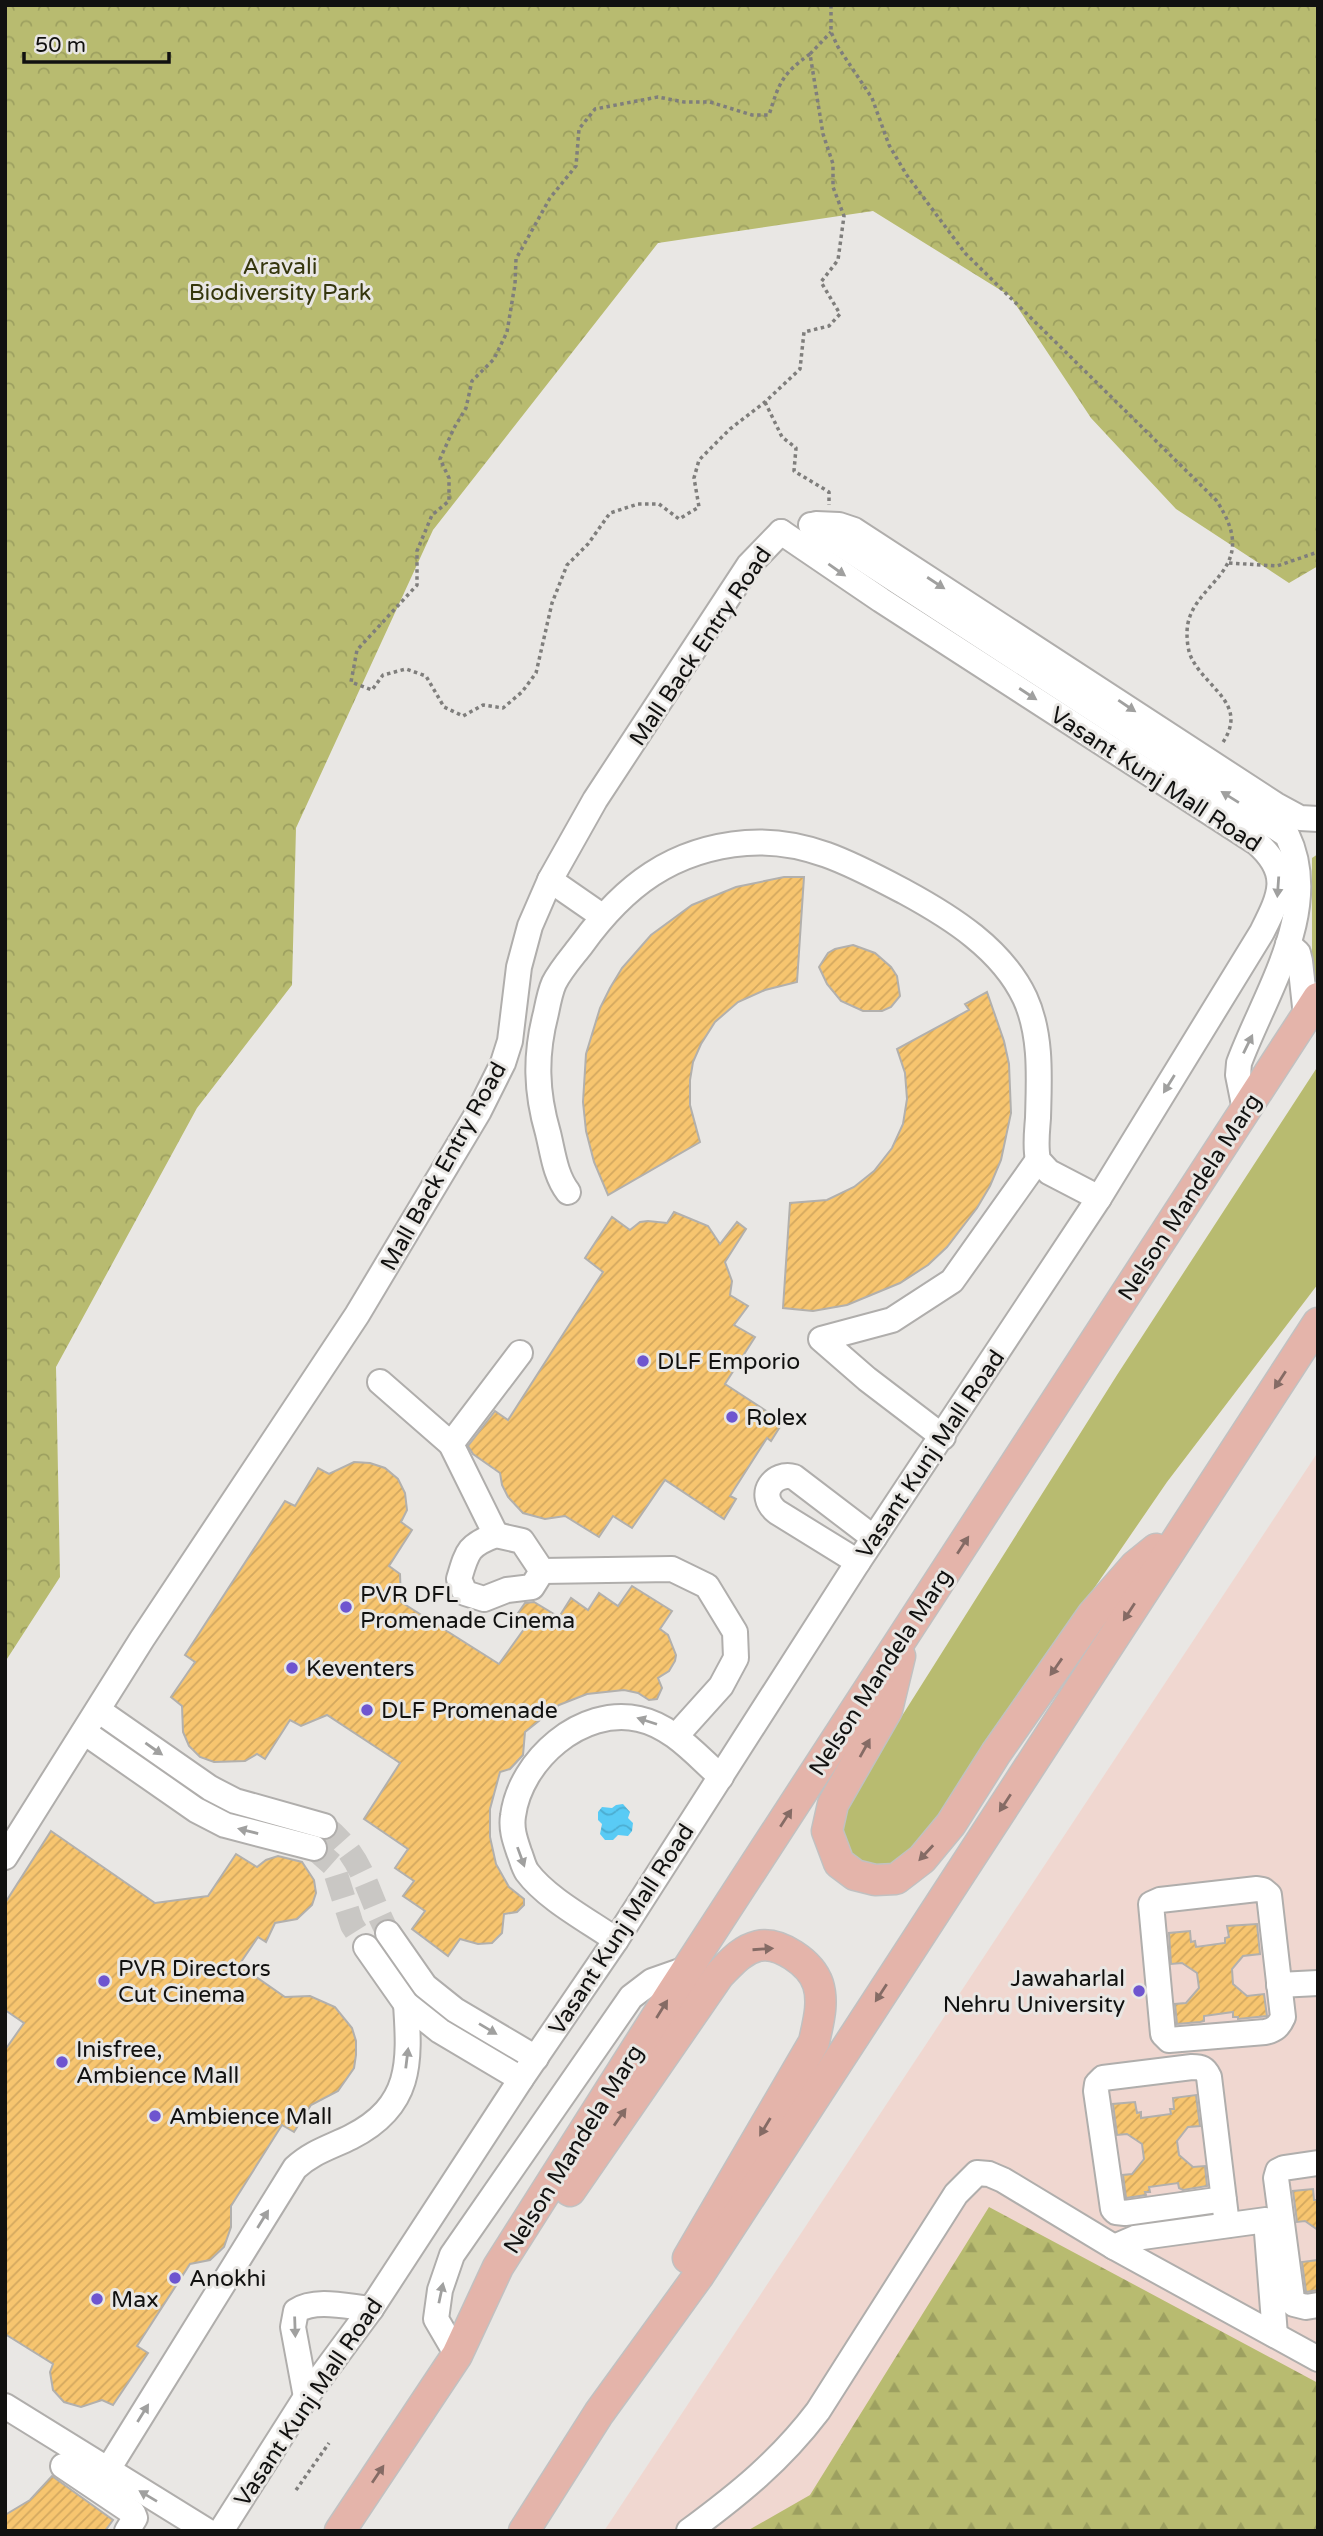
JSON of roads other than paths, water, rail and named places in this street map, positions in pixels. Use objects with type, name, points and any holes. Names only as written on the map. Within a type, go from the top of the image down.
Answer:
[{"type":"main road","name":"Nelson Mandela Marg","points":[[457,2355],[498,2267],[905,1633],[1312,1007]]},
{"type":"main road","name":"Nelson Mandela Marg","points":[[599,2413],[699,2276],[1318,1323]]},
{"type":"main road","points":[[905,1633],[887,1710],[834,1804],[827,1831],[839,1863],[855,1875],[875,1880],[896,1879],[922,1859],[951,1824],[996,1753],[1093,1614],[1135,1566],[1183,1527]]},
{"type":"main road","name":"Nelson Mandela Marg","points":[[340,2531],[457,2355],[719,1975],[738,1956],[759,1946],[778,1948],[805,1963],[817,1982],[821,2002],[814,2042],[599,2413],[524,2531]]},
{"type":"lane","points":[[781,532],[820,524],[847,526],[1289,813],[1300,818],[1318,819]]},
{"type":"lane","name":"Vasant Kunj Mall Road","points":[[820,524],[1287,835],[1301,867],[1301,910],[1293,946],[1282,974],[1239,1063],[1238,1075],[1245,1110]]},
{"type":"lane","name":"Vasant Kunj Mall Road","points":[[222,2531],[306,2398],[430,2222],[521,2080],[616,1940],[858,1562],[1099,1198],[1275,907],[1281,880],[1270,855],[1257,843],[881,600],[781,532]]},
{"type":"lane","name":"Mall Back Entry Road","points":[[5,1857],[142,1639],[357,1315],[479,1111],[503,1063],[510,1041],[519,967],[530,926],[550,880],[595,800],[749,565],[781,532]]},
{"type":"lane","points":[[568,1192],[557,1171],[544,1121],[538,1086],[538,1047],[555,981],[602,916],[634,885],[670,862],[715,848],[750,842],[783,845],[825,852],[846,861],[914,897],[956,924],[1002,962],[1026,1001],[1034,1025],[1039,1075],[1038,1160],[952,1282],[892,1320],[821,1339],[867,1379],[943,1437]]},
{"type":"lane","points":[[550,880],[602,916]]},
{"type":"lane","points":[[1262,932],[1293,946],[1300,961],[1312,1007]]},
{"type":"lane","points":[[1038,1160],[1049,1172],[1099,1198]]},
{"type":"lane","points":[[451,1444],[520,1353]]},
{"type":"lane","points":[[380,1382],[451,1444],[496,1535]]},
{"type":"lane","points":[[858,1562],[777,1512],[765,1497],[768,1490],[779,1477],[794,1477],[874,1538]]},
{"type":"lane","points":[[496,1535],[522,1541],[542,1571],[532,1587],[507,1590],[484,1599],[465,1593],[459,1579],[466,1557],[476,1542],[496,1535]]},
{"type":"lane","points":[[542,1571],[672,1569],[707,1587],[735,1632],[736,1658],[721,1686],[676,1736]]},
{"type":"lane","points":[[84,1732],[196,1810],[225,1825],[319,1837],[210,1788],[98,1710]]},
{"type":"lane","points":[[616,1940],[539,1885],[526,1870],[514,1836],[513,1816],[520,1790],[536,1764],[562,1737],[587,1724],[613,1717],[637,1718],[657,1724],[676,1736],[721,1777]]},
{"type":"lane","points":[[1257,1889],[1267,1892],[1279,1985],[1283,2017],[1272,2030],[1169,2040],[1163,2034],[1151,1904],[1160,1900],[1257,1889]]},
{"type":"lane","points":[[388,1933],[425,1986],[455,2010],[536,2058]]},
{"type":"lane","points":[[366,1947],[406,2004],[440,2031],[521,2080]]},
{"type":"lane","points":[[457,2355],[436,2319],[440,2290],[452,2255],[631,1997],[652,1981],[689,1968]]},
{"type":"lane","points":[[1279,1985],[1318,1983]]},
{"type":"lane","points":[[107,2470],[295,2168],[309,2155],[352,2136],[369,2125],[383,2115],[395,2098],[404,2078],[409,2051],[406,2004]]},
{"type":"lane","points":[[1224,2199],[1125,2213],[1112,2209],[1097,2084],[1103,2078],[1192,2067],[1206,2070],[1209,2077],[1224,2199],[1227,2225]]},
{"type":"lane","points":[[1275,2335],[1273,2218],[1276,2178],[1278,2171],[1284,2168],[1318,2163]]},
{"type":"lane","points":[[690,2531],[739,2494],[796,2441],[818,2411],[956,2194],[977,2173],[989,2174],[1003,2180],[1114,2247],[1318,2359]]},
{"type":"lane","points":[[1114,2247],[1135,2238],[1273,2218]]},
{"type":"lane","points":[[1273,2218],[1294,2304],[1318,2305]]},
{"type":"lane","points":[[306,2398],[293,2327],[296,2311],[314,2304],[371,2309]]},
{"type":"lane","points":[[5,2406],[207,2531]]},
{"type":"lane","points":[[63,2466],[132,2513],[135,2518],[127,2531]]},
{"type":"water","points":[[623,1804],[630,1812],[628,1818],[633,1823],[632,1831],[628,1836],[618,1835],[613,1840],[605,1840],[600,1834],[602,1824],[598,1820],[598,1812],[602,1807],[612,1808]]},
{"type":"tunnel","points":[[324,1826],[338,1838],[356,1863],[388,1933]]},
{"type":"tunnel","points":[[314,1848],[333,1865],[352,1925],[366,1947]]},
{"type":"place","name":"DLF Emporio","points":[[643,1361]]},
{"type":"place","name":"Rolex","points":[[732,1417]]},
{"type":"place","name":"PVR DFL Promenade Cinema","points":[[346,1607]]},
{"type":"place","name":"Keventers","points":[[292,1668]]},
{"type":"place","name":"DLF Promenade","points":[[367,1710]]},
{"type":"place","name":"PVR Directors Cut Cinema","points":[[104,1981]]},
{"type":"place","name":"Jawaharlal Nehru University","points":[[1139,1991]]},
{"type":"place","name":"Inisfree, Ambience Mall","points":[[62,2062]]},
{"type":"place","name":"Ambience Mall","points":[[155,2116]]},
{"type":"place","name":"Anokhi","points":[[175,2278]]},
{"type":"place","name":"Max","points":[[97,2299]]},
{"type":"park label","name":"Aravali Biodiversity Park","points":[[280,279]]}]
